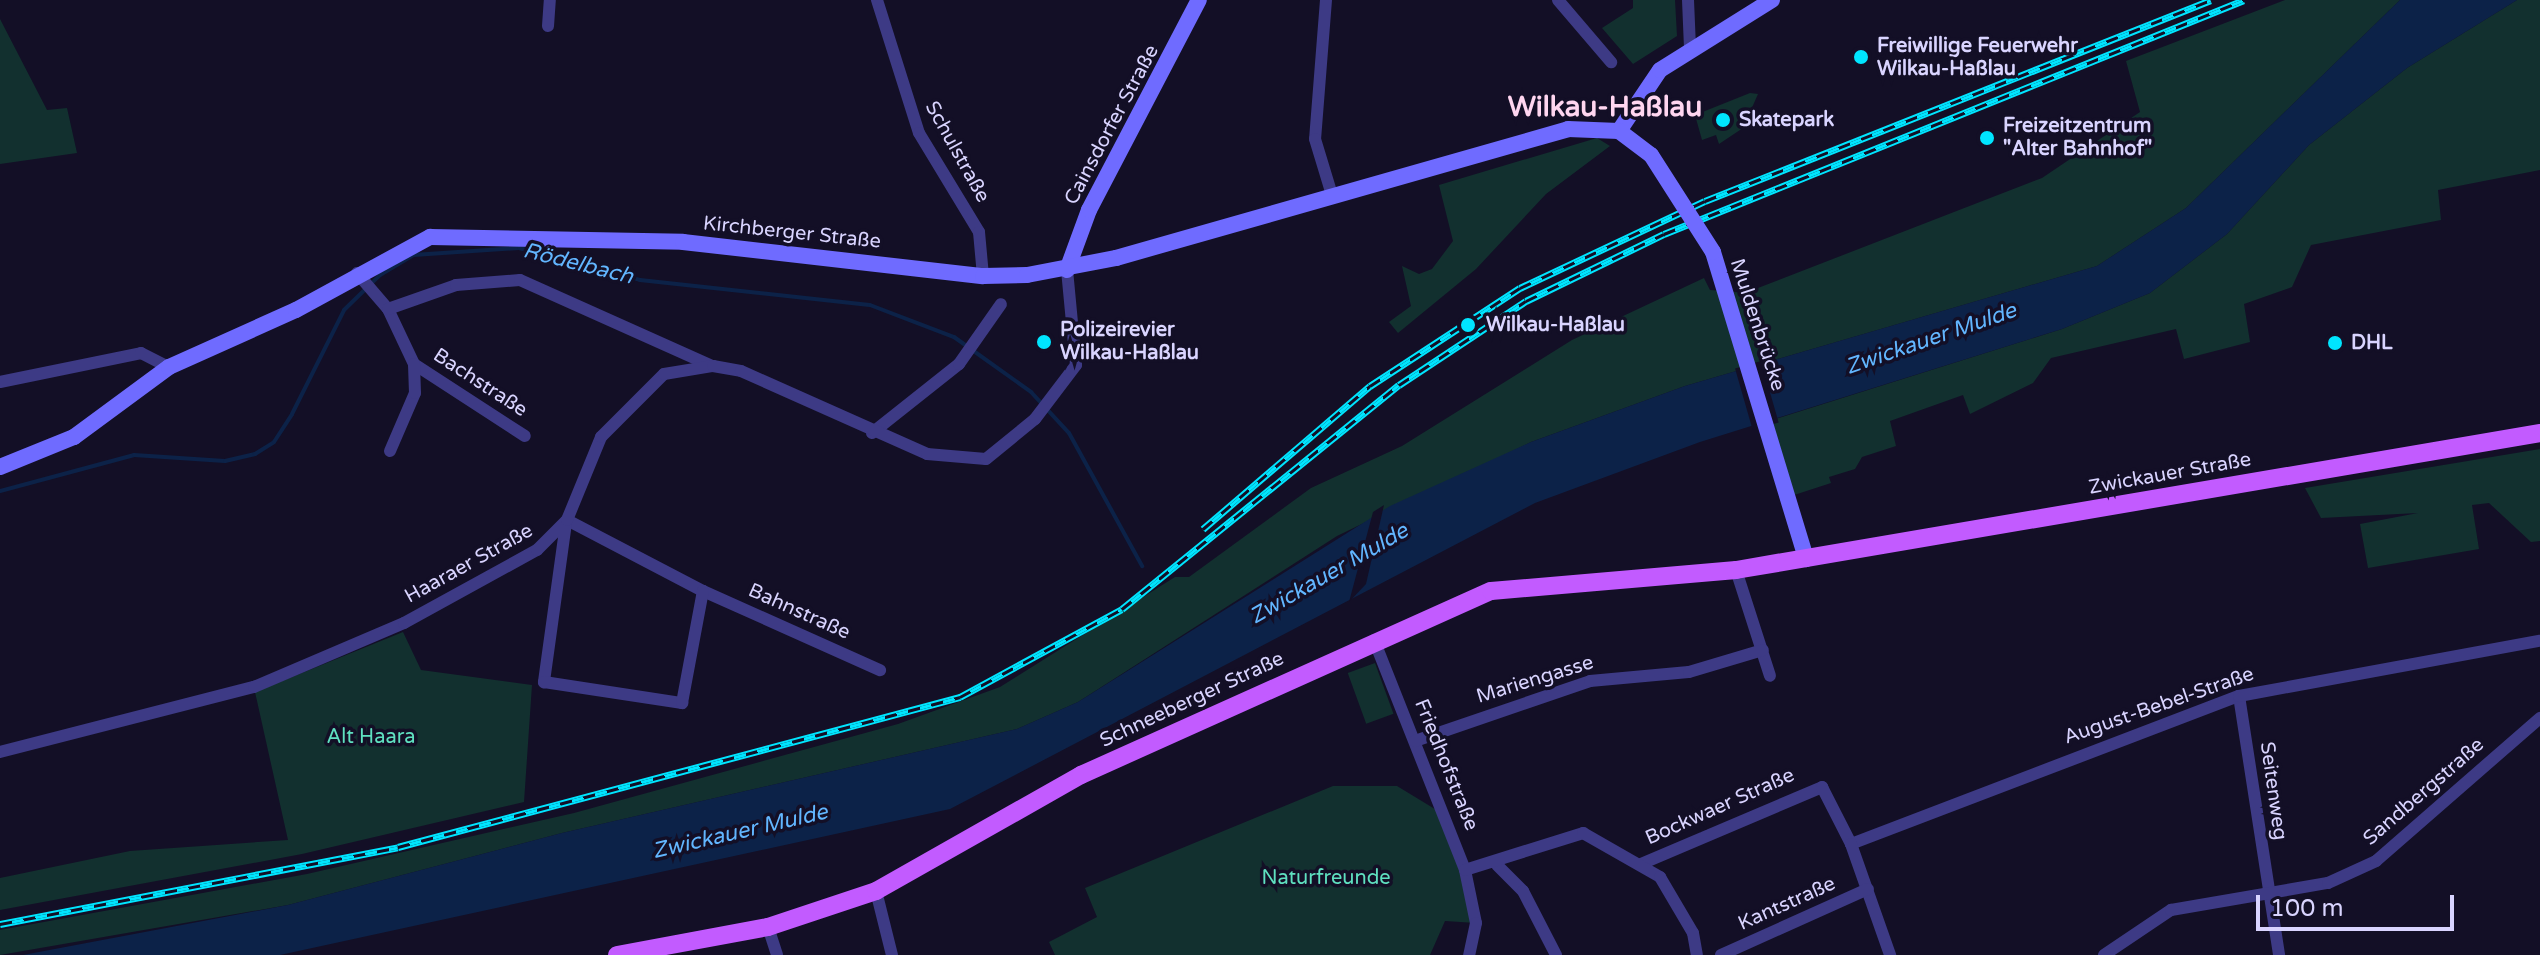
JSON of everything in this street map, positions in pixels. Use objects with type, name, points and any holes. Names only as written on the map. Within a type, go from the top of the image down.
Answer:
[{"type":"main road","name":"Cainsdorfer Straße","points":[[1067,270],[1089,210],[1199,0]]},
{"type":"main road","points":[[1619,131],[1639,95],[1690,48],[1772,0]]},
{"type":"main road","name":"Kirchberger Straße","points":[[0,467],[74,437],[169,367],[362,278],[399,248],[462,233],[760,247],[983,276],[1067,270],[1568,129],[1619,131]]},
{"type":"main road","name":"Muldenbrücke","points":[[1619,131],[1651,155],[1713,252],[1730,296],[1806,559]]},
{"type":"main road","name":"Zwickauer Straße","points":[[1806,559],[2540,433]]},
{"type":"main road","name":"Schneeberger Straße","points":[[617,955],[675,951],[768,927],[876,891],[1081,775],[1374,640],[1519,585],[1736,570],[1806,559]]},
{"type":"street","points":[[548,26],[550,0]]},
{"type":"street","name":"Schulstraße","points":[[877,0],[919,133],[979,232],[983,276]]},
{"type":"street","points":[[1326,0],[1315,139],[1332,195]]},
{"type":"street","points":[[1558,0],[1611,62]]},
{"type":"street","points":[[1688,0],[1690,48]]},
{"type":"street","name":"Haaraer Straße","points":[[0,752],[254,687],[332,655],[537,550],[567,520],[601,437],[664,374],[713,366],[769,382],[872,433],[968,462],[1009,447],[1051,401],[1077,355],[1067,270]]},
{"type":"street","name":"Bachstraße","points":[[362,278],[384,304],[414,364],[415,393],[390,451]]},
{"type":"street","points":[[384,304],[456,285],[520,280],[713,366]]},
{"type":"street","points":[[872,433],[962,360],[1001,304]]},
{"type":"street","points":[[0,382],[141,353],[169,367]]},
{"type":"street","name":"Bachstraße","points":[[414,364],[525,436]]},
{"type":"street","points":[[567,520],[544,682],[682,703],[703,591]]},
{"type":"street","name":"Bahnstraße","points":[[567,520],[703,591],[880,670]]},
{"type":"street","points":[[1736,570],[1770,676]]},
{"type":"street","name":"Friedhofstraße","points":[[1374,640],[1465,870],[1476,923],[1469,955]]},
{"type":"street","name":"August-Bebel-Straße","points":[[1851,844],[2239,696],[2540,641]]},
{"type":"street","name":"Mariengasse","points":[[1415,741],[1590,681],[1689,672],[1763,650]]},
{"type":"street","name":"Seitenweg","points":[[2239,696],[2279,955]]},
{"type":"street","name":"Sandbergstraße","points":[[2104,955],[2171,910],[2267,891],[2328,883],[2376,861],[2540,718]]},
{"type":"street","name":"Bockwaer Straße","points":[[1641,864],[1815,786],[1851,844]]},
{"type":"street","points":[[1465,870],[1497,865],[1583,833],[1641,864],[1672,891],[1697,955]]},
{"type":"street","points":[[1851,844],[1890,955]]},
{"type":"street","points":[[1497,865],[1523,891],[1556,955]]},
{"type":"street","name":"Kantstraße","points":[[1721,955],[1868,889]]},
{"type":"street","points":[[876,891],[892,955]]},
{"type":"street","points":[[768,927],[777,955]]},
{"type":"green space","points":[[1633,0],[1675,0],[1677,36],[1633,64],[1602,28],[1633,8]]},
{"type":"green space","points":[[2285,0],[2400,0],[2186,208],[2097,266],[1685,386],[1531,442],[1337,536],[1078,702],[1017,729],[562,833],[288,905],[0,955],[0,930],[307,874],[574,813],[898,724],[1000,687],[1175,577],[1189,577],[1311,488],[1402,446],[1572,340],[1704,278],[1710,290],[1745,293],[2042,178],[2140,112],[2126,61]]},
{"type":"green space","points":[[2517,0],[2540,0],[2540,170],[2438,190],[2441,220],[2311,245],[2292,287],[2244,304],[2250,342],[2184,359],[2176,329],[2051,358],[2033,383],[1970,414],[1963,395],[1890,421],[1896,446],[1862,457],[1855,469],[1829,477],[1831,483],[1788,497],[1766,422],[2062,329],[2150,293],[2227,234],[2309,145],[2407,68]]},
{"type":"green space","points":[[0,19],[47,110],[67,108],[77,153],[0,164]]},
{"type":"green space","name":"Skatepark","points":[[1750,93],[1758,94],[1743,128],[1719,144],[1716,135],[1702,140],[1695,115]]},
{"type":"green space","points":[[1597,138],[1610,146],[1546,194],[1476,269],[1398,333],[1389,322],[1411,306],[1402,266],[1419,274],[1432,269],[1453,241],[1439,185]]},
{"type":"green space","points":[[2540,449],[2540,541],[2531,542],[2489,503],[2472,505],[2479,549],[2368,568],[2360,524],[2418,513],[2321,518],[2305,488]]},
{"type":"green space","name":"Alt Haara","points":[[403,632],[421,670],[532,685],[524,802],[302,854],[0,910],[0,878],[130,851],[288,840],[255,692]]},
{"type":"green space","points":[[1375,663],[1393,714],[1366,724],[1348,673]]},
{"type":"green space","name":"Naturfreunde","points":[[1333,786],[1397,786],[1448,817],[1476,923],[1445,921],[1430,955],[1055,955],[1049,942],[1097,917],[1085,888]]},
{"type":"water","name":"Zwickauer Mulde","points":[[2400,0],[2517,0],[2407,68],[2309,145],[2227,234],[2150,293],[2062,329],[1700,442],[1535,503],[950,809],[280,955],[23,955],[288,905],[562,833],[1017,729],[1078,702],[1390,506],[1531,442],[1685,386],[2097,266],[2186,208]]},
{"type":"pier","points":[[1761,361],[1779,423],[1753,430],[1735,368]]},
{"type":"pier","points":[[1384,505],[1366,584],[1349,602],[1373,512]]},
{"type":"waterway","name":"Rödelbach","points":[[0,491],[134,455],[225,461],[255,454],[274,442],[292,414],[344,310],[380,275],[413,255],[519,248],[640,280],[870,305],[954,337],[1031,392],[1069,433],[1142,566]]},
{"type":"railway","points":[[1203,529],[1370,386],[1520,288],[1705,201],[2211,0]]},
{"type":"railway","points":[[0,924],[398,847],[960,697],[1122,609],[1399,385],[1526,301],[1664,234],[2244,0]]},
{"type":"place","name":"Freiwillige Feuerwehr Wilkau-Haßlau","points":[[1861,57]]},
{"type":"place","name":"Skatepark","points":[[1723,120]]},
{"type":"place","name":"Freizeitzentrum \"Alter Bahnhof\"","points":[[1987,138]]},
{"type":"place","name":"Wilkau-Haßlau","points":[[1468,325]]},
{"type":"place","name":"Polizeirevier Wilkau-Haßlau","points":[[1044,342]]},
{"type":"place","name":"DHL","points":[[2335,343]]},
{"type":"district","name":"Wilkau-Haßlau","points":[[1605,107]]}]
